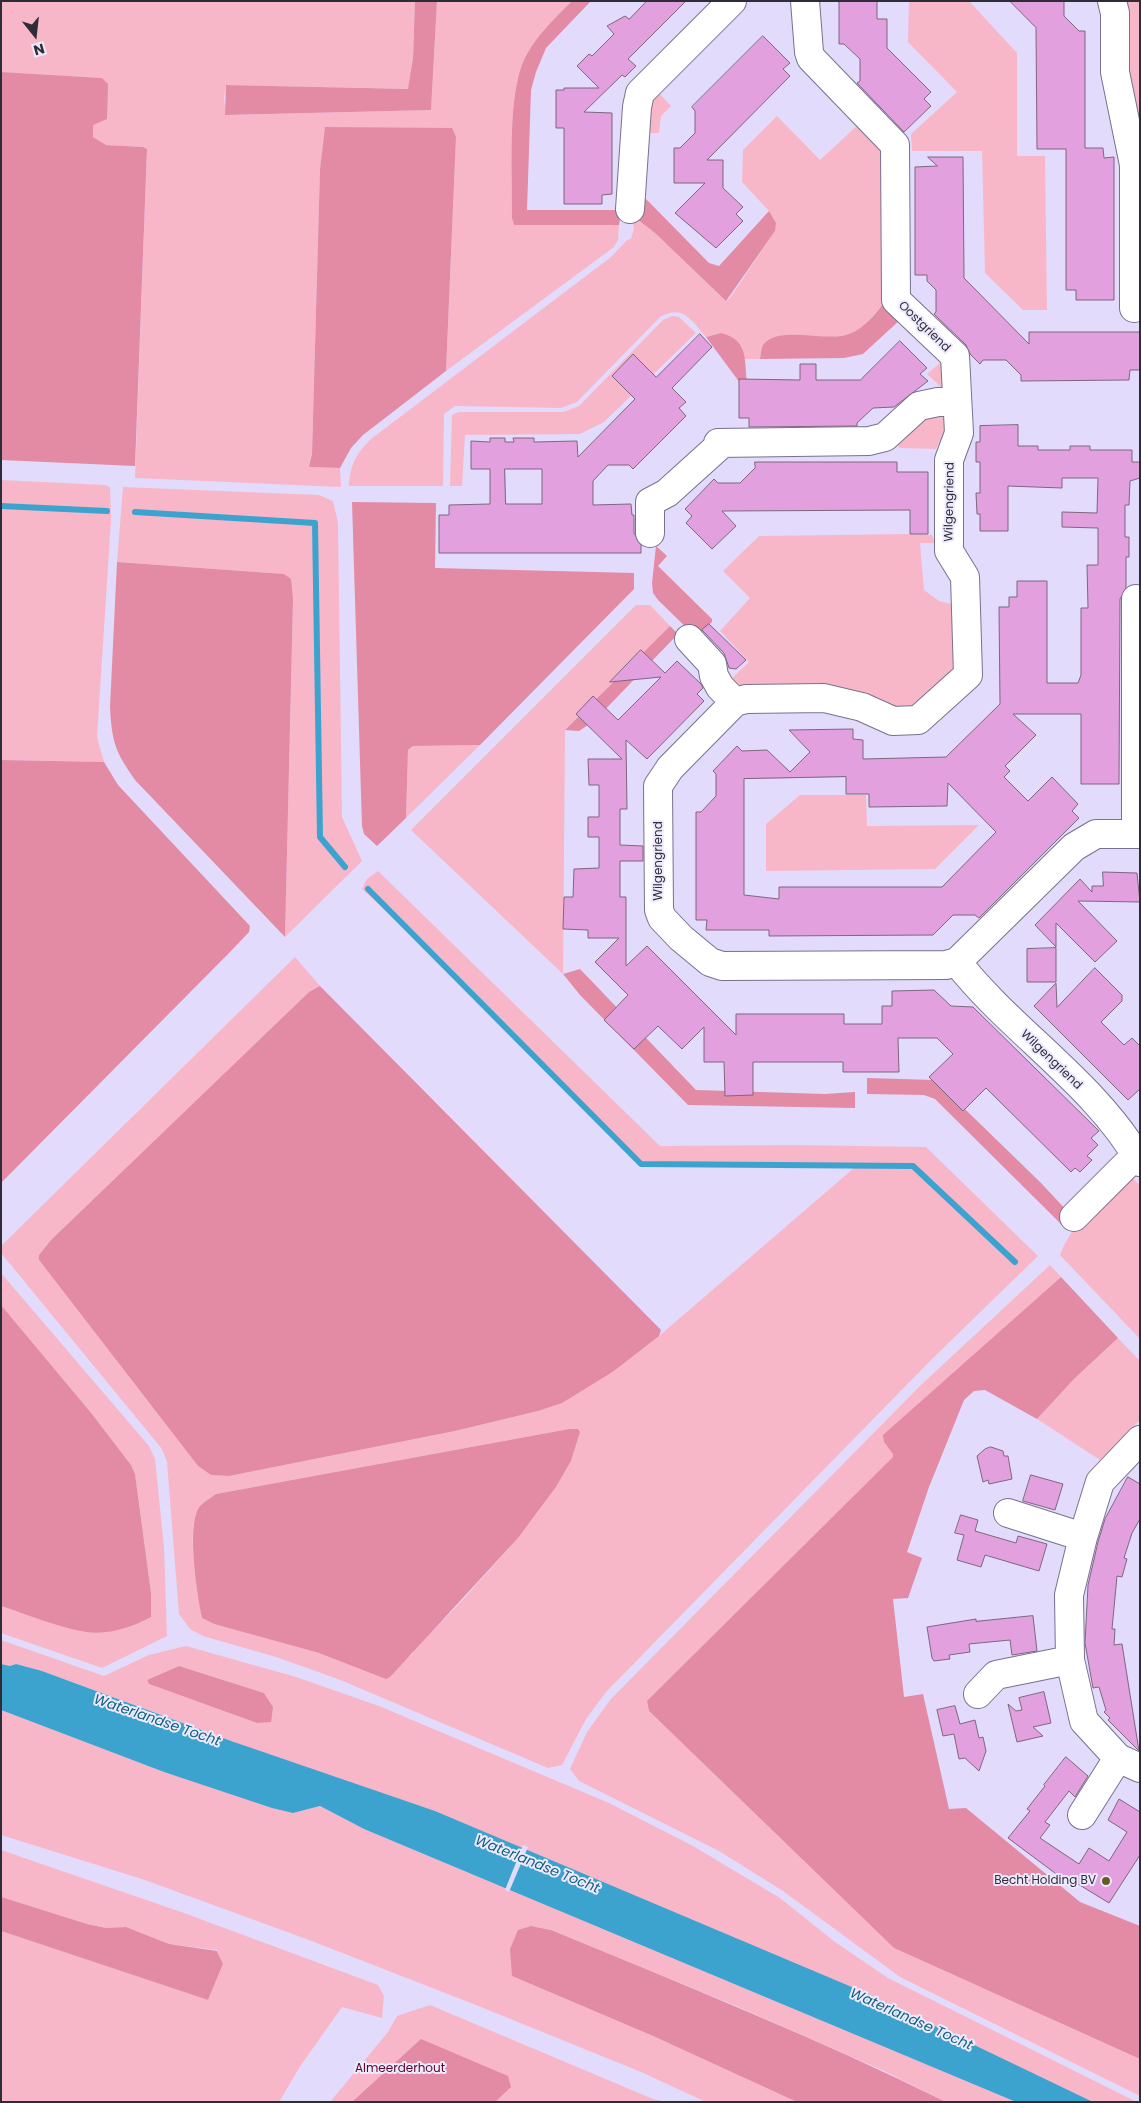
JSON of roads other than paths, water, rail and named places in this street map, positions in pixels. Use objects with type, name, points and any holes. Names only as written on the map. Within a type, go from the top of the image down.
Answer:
[{"type":"street","points":[[630,209],[636,107],[640,93],[732,1]]},
{"type":"street","name":"Oostgriend","points":[[805,1],[809,52],[812,58],[895,145],[896,300],[955,356],[956,402]]},
{"type":"street","points":[[1112,1],[1115,13],[1115,72],[1134,165],[1134,308]]},
{"type":"street","points":[[650,533],[650,502],[667,492],[718,447],[718,443],[868,441],[885,437],[919,406],[938,402],[956,402]]},
{"type":"street","name":"Wilgengriend","points":[[956,402],[959,433],[949,460],[950,551],[965,577],[968,675],[918,720],[893,721],[862,707],[824,698],[746,699],[735,702],[670,768],[658,786],[658,896],[662,918],[710,962],[722,966],[946,965],[957,962],[994,1004],[1124,1133],[1138,1158]]},
{"type":"street","points":[[957,962],[1074,847],[1096,834],[1138,834],[1136,599]]},
{"type":"street","points":[[689,639],[712,664],[714,676],[720,687],[735,702]]},
{"type":"street","points":[[1074,1217],[1138,1158]]},
{"type":"street","points":[[1082,1815],[1129,1763],[1084,1721],[1070,1660],[1068,1595],[1100,1482],[1140,1440]]},
{"type":"street","points":[[1008,1513],[1083,1538]]},
{"type":"street","points":[[978,1694],[996,1675],[1070,1660]]},
{"type":"water","name":"Waterlandse Tocht","points":[[1,1664],[10,1666],[16,1664],[42,1671],[234,1742],[435,1811],[866,1993],[1093,2102],[1016,2102],[364,1829],[320,1806],[293,1813],[272,1808],[164,1772],[1,1710]]},
{"type":"waterway","points":[[1,506],[107,511]]},
{"type":"waterway","points":[[135,512],[315,523],[320,837],[345,867]]},
{"type":"waterway","points":[[368,889],[641,1164],[913,1166],[1015,1262]]},
{"type":"place","name":"Becht Holding BV","points":[[1106,1881]]},
{"type":"park label","name":"Almeerderhout","points":[[400,2069]]}]
